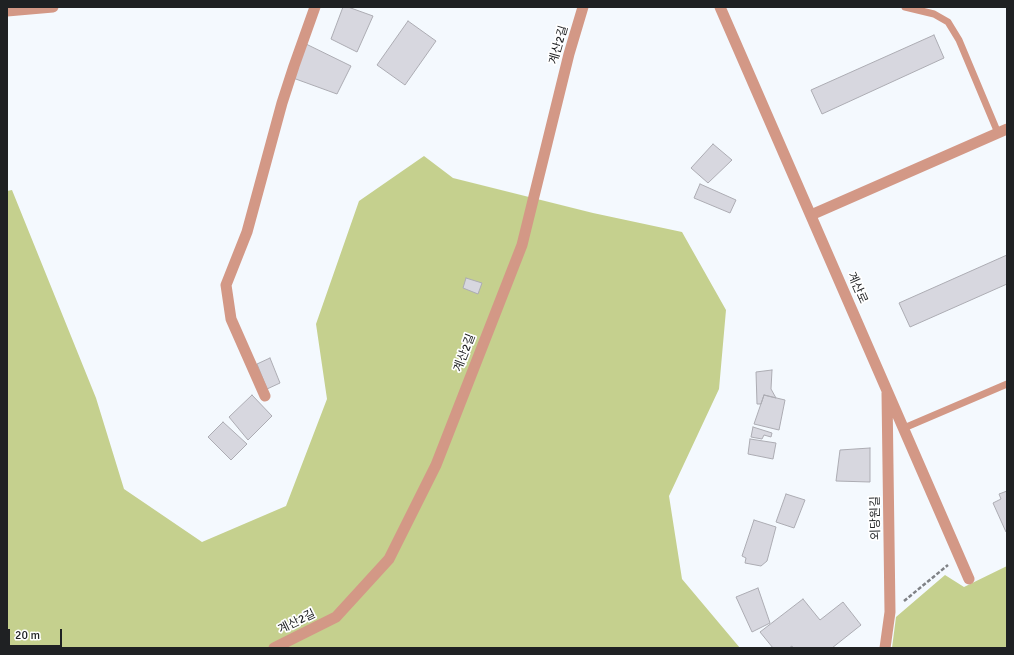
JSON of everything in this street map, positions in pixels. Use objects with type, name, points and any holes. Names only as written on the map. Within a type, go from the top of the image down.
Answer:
[{"type":"street","points":[[7,11],[53,7]]},
{"type":"street","points":[[265,396],[231,319],[226,286],[247,232],[282,103],[315,7]]},
{"type":"street","name":"계산2길","points":[[274,648],[336,618],[389,559],[436,465],[522,245],[569,54],[583,7]]},
{"type":"street","name":"계산로","points":[[720,7],[960,555],[969,579]]},
{"type":"street","points":[[811,215],[1002,131]]},
{"type":"street","name":"외당원길","points":[[885,648],[890,612],[886,388]]},
{"type":"lane","points":[[905,7],[934,14],[948,22],[959,40],[1002,131]]},
{"type":"lane","points":[[904,428],[1007,384]]},
{"type":"path","points":[[890,612],[960,555]]},
{"type":"green space","points":[[424,156],[453,178],[593,213],[682,232],[726,310],[719,389],[669,496],[682,579],[740,648],[7,648],[7,191],[12,190],[96,398],[124,489],[202,542],[286,506],[327,399],[316,324],[359,201]]},
{"type":"green space","points":[[1007,566],[1007,648],[892,648],[896,617],[945,575],[964,587]]},
{"type":"building","points":[[343,7],[348,7],[373,16],[357,52],[331,39]]},
{"type":"building","points":[[408,21],[436,41],[405,85],[377,65]]},
{"type":"building","points":[[934,35],[944,58],[822,114],[811,90]]},
{"type":"building","points":[[306,44],[351,66],[337,94],[293,78]]},
{"type":"building","points":[[713,144],[732,160],[708,183],[691,168]]},
{"type":"building","points":[[700,184],[736,200],[730,213],[694,198]]},
{"type":"building","points":[[1007,255],[1007,284],[910,327],[899,303]]},
{"type":"building","points":[[466,278],[482,283],[478,294],[463,288]]},
{"type":"building","points":[[270,358],[280,383],[267,389],[257,364]]},
{"type":"building","points":[[772,370],[771,389],[776,398],[764,395],[761,404],[757,404],[756,372]]},
{"type":"building","points":[[252,395],[272,416],[248,440],[229,417]]},
{"type":"building","points":[[764,395],[785,400],[779,430],[754,424]]},
{"type":"building","points":[[223,422],[247,444],[231,460],[208,437]]},
{"type":"building","points":[[753,427],[772,433],[771,437],[764,435],[762,439],[751,437]]},
{"type":"building","points":[[750,439],[776,443],[773,459],[748,454]]},
{"type":"building","points":[[870,448],[870,482],[836,481],[840,450]]},
{"type":"building","points":[[1007,491],[1006,532],[993,503],[1001,499],[999,494]]},
{"type":"building","points":[[786,494],[805,500],[794,528],[776,522]]},
{"type":"building","points":[[754,520],[776,527],[767,561],[761,566],[745,563],[746,558],[742,556]]},
{"type":"building","points":[[758,588],[770,623],[752,632],[736,597]]},
{"type":"building","points":[[803,599],[820,620],[843,602],[861,625],[832,648],[793,648],[792,646],[789,648],[773,648],[760,632]]}]
